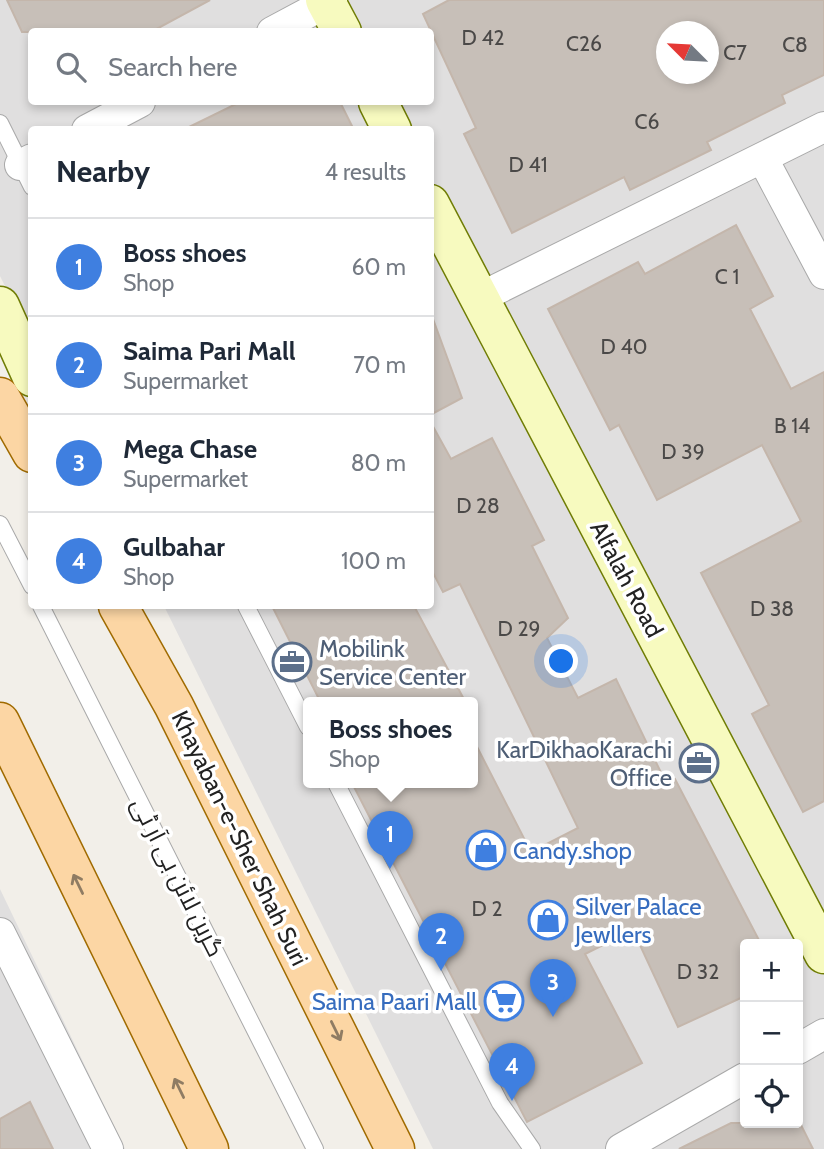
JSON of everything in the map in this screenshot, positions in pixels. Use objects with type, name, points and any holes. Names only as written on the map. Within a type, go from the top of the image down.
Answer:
[{"type":"main road","points":[[0,397],[28,446]]},
{"type":"main road","name":"Khayaban-e-Sher Shah Suri","points":[[120,609],[174,706],[395,1149]]},
{"type":"main road","points":[[0,722],[209,1149]]},
{"type":"street","points":[[282,28],[331,9]]},
{"type":"street","points":[[95,126],[134,105]]},
{"type":"street","points":[[380,105],[390,126]]},
{"type":"street","points":[[479,298],[824,127]]},
{"type":"street","points":[[763,159],[824,274]]},
{"type":"street","name":"Alfalah Road","points":[[434,212],[824,954]]},
{"type":"street","points":[[0,306],[28,368]]},
{"type":"street","points":[[132,609],[174,706]]},
{"type":"street","points":[[0,735],[30,787]]},
{"type":"street","points":[[0,933],[107,1149]]},
{"type":"street","points":[[803,1046],[824,1034]]},
{"type":"street","points":[[621,1149],[740,1081]]},
{"type":"lane","points":[[0,123],[28,170]]},
{"type":"lane","points":[[0,524],[28,578]]},
{"type":"lane","name":"گرین لائن بی آر ٹی","points":[[43,609],[315,1149]]},
{"type":"lane","points":[[248,609],[303,717]]},
{"type":"lane","points":[[339,788],[500,1103],[532,1149]]},
{"type":"shaded area","points":[[0,0],[824,0],[824,1149],[433,1149],[165,609],[434,609],[434,126],[28,126],[28,333],[0,276]]},
{"type":"shaded area","points":[[0,889],[125,1149],[0,1149]]},
{"type":"building","points":[[7,0],[210,0],[158,28],[28,28],[28,32],[22,32]]},
{"type":"building","points":[[449,0],[824,0],[824,75],[782,95],[785,103],[707,142],[711,150],[630,190],[624,177],[512,233],[464,134],[476,128],[434,38],[434,28],[430,28],[423,14]]},
{"type":"building","points":[[234,105],[342,105],[352,126],[191,126]]},
{"type":"building","points":[[736,225],[773,296],[750,309],[791,389],[824,372],[824,801],[803,812],[752,714],[769,705],[701,573],[801,521],[762,445],[657,500],[619,425],[610,430],[548,309],[638,262],[645,274]]},
{"type":"building","points":[[434,322],[462,398],[434,413]]},
{"type":"building","points":[[434,428],[451,459],[492,438],[544,540],[532,546],[568,618],[547,638],[578,698],[616,679],[666,783],[675,779],[758,939],[740,939],[740,998],[678,1027],[633,930],[585,954],[642,1063],[527,1122],[355,788],[478,788],[478,749],[531,852],[578,828],[460,584],[443,592],[434,575]]},
{"type":"building","points":[[274,609],[416,609],[463,697],[318,697]]},
{"type":"building","points":[[30,1102],[53,1149],[0,1149],[0,1119]]},
{"type":"building","points":[[731,1123],[740,1123],[740,1128],[802,1128],[813,1149],[679,1149]]},
{"type":"place","name":"Mobilink Service Center","points":[[292,662]]},
{"type":"place","name":"KarDikhaoKarachi Office","points":[[699,763]]},
{"type":"place","name":"Candy.shop","points":[[486,850]]},
{"type":"place","name":"Boss shoes","points":[[390,869]]},
{"type":"place","name":"Silver Palace Jewllers","points":[[548,920]]},
{"type":"place","name":"Saima Pari Mall","points":[[441,971]]},
{"type":"place","name":"Saima Paari Mall","points":[[504,1001]]},
{"type":"place","name":"Mega Chase","points":[[553,1017]]},
{"type":"place","name":"Gulbahar","points":[[512,1101]]}]
